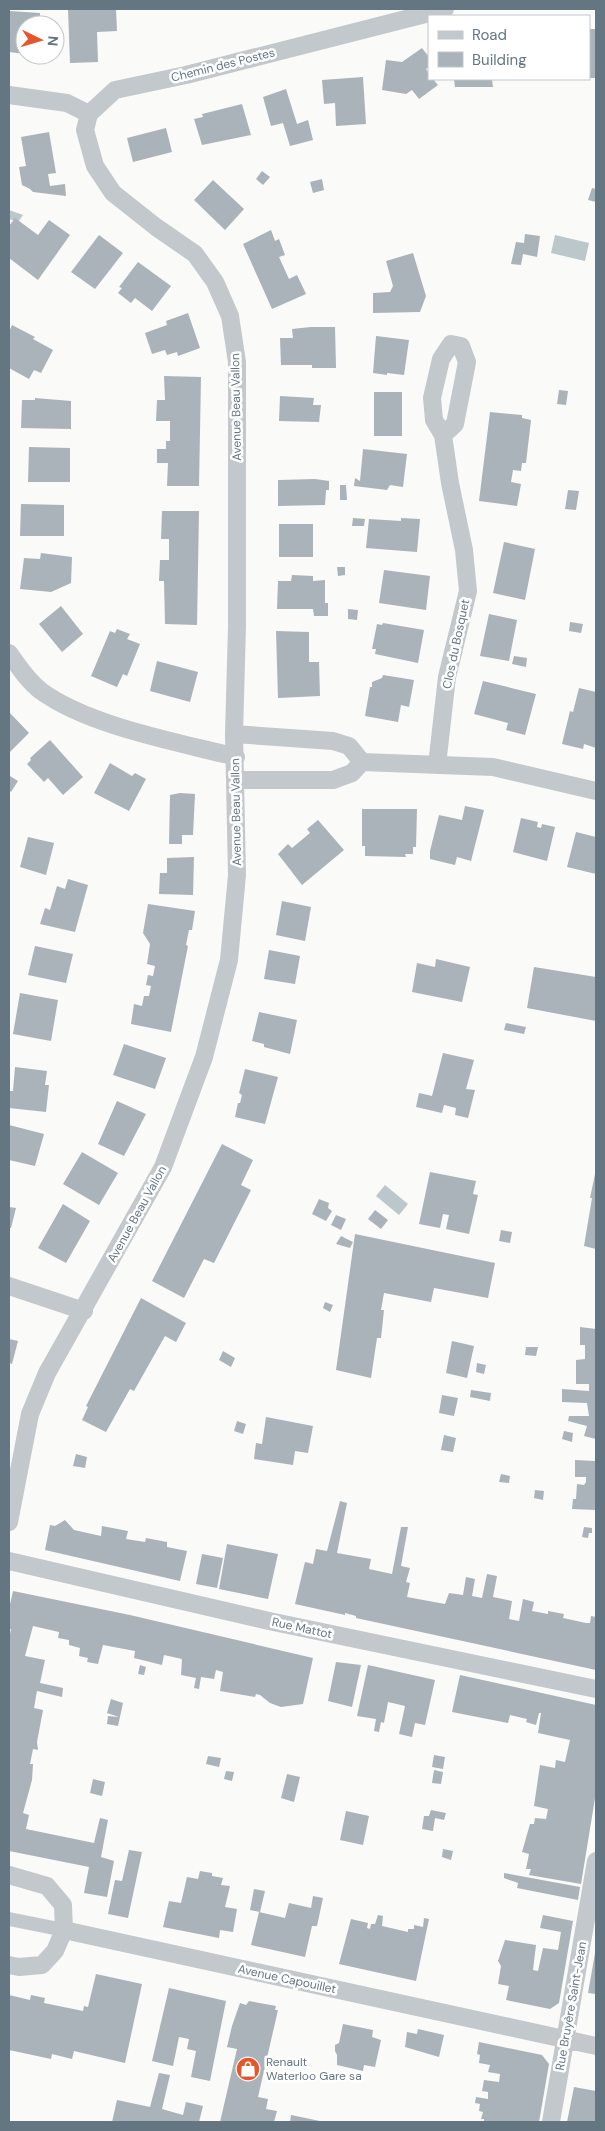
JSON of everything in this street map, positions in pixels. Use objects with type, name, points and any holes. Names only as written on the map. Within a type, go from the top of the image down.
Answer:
[{"type":"street","name":"Chemin des Postes","points":[[89,114],[115,90],[186,75],[445,9]]},
{"type":"street","points":[[9,95],[67,102],[89,114]]},
{"type":"street","name":"Avenue Beau Vallon","points":[[9,1522],[30,1414],[47,1373],[84,1311],[163,1167],[204,1057],[229,960],[236,874],[236,757],[234,734],[237,626],[237,362],[230,316],[215,282],[195,254],[156,227],[113,193],[95,166],[85,130],[89,114]]},
{"type":"street","name":"Clos du Bosquet","points":[[438,764],[447,677],[468,591],[464,550],[450,483],[443,435]]},
{"type":"street","points":[[9,653],[40,690],[70,708],[138,731],[236,757]]},
{"type":"street","points":[[234,734],[333,741],[350,746],[362,762]]},
{"type":"street","points":[[362,762],[493,768],[596,791]]},
{"type":"street","points":[[236,780],[333,780],[352,774],[362,762]]},
{"type":"street","points":[[9,1286],[84,1311]]},
{"type":"street","name":"Rue Mattot","points":[[9,1561],[269,1621],[596,1689]]},
{"type":"street","name":"Rue Bruyère Saint-Jean","points":[[550,2122],[566,2040],[596,1861]]},
{"type":"street","points":[[9,1875],[47,1886],[63,1905],[64,1930],[55,1951],[42,1965],[19,1967],[9,1965]]},
{"type":"street","name":"Avenue Capouillet","points":[[9,1919],[596,2046]]},
{"type":"shaded area","points":[[9,210],[23,215],[18,222],[9,219]]},
{"type":"shaded area","points":[[555,235],[589,243],[585,261],[551,253]]},
{"type":"shaded area","points":[[385,1185],[408,1204],[399,1215],[376,1196]]},
{"type":"building","points":[[68,9],[116,9],[117,31],[97,32],[98,62],[70,63]]},
{"type":"building","points":[[10,11],[40,13],[40,15],[15,15],[15,53],[9,52]]},
{"type":"building","points":[[590,29],[596,29],[596,78],[590,78]]},
{"type":"building","points":[[422,48],[428,56],[428,68],[426,69],[428,80],[434,80],[438,85],[419,99],[412,90],[406,94],[382,90],[386,60],[402,62]]},
{"type":"building","points":[[363,77],[366,124],[336,126],[335,103],[324,104],[322,80]]},
{"type":"building","points":[[454,80],[492,80],[493,87],[455,87]]},
{"type":"building","points":[[286,89],[297,124],[308,120],[313,140],[290,146],[283,123],[271,126],[263,97]]},
{"type":"building","points":[[242,104],[251,135],[202,145],[194,119],[203,117],[202,114]]},
{"type":"building","points":[[166,128],[172,152],[133,162],[127,138]]},
{"type":"building","points":[[49,132],[56,173],[48,174],[50,186],[65,184],[66,196],[33,192],[22,185],[19,167],[26,166],[21,137]]},
{"type":"building","points":[[262,171],[270,177],[263,185],[256,179]]},
{"type":"building","points":[[322,179],[324,190],[313,193],[310,182]]},
{"type":"building","points":[[213,180],[244,209],[225,230],[194,200]]},
{"type":"building","points":[[592,188],[596,189],[596,202],[588,200]]},
{"type":"building","points":[[15,218],[38,235],[49,220],[70,235],[38,280],[9,258],[9,226]]},
{"type":"building","points":[[271,230],[275,241],[279,239],[285,255],[279,257],[289,279],[297,275],[306,294],[272,309],[243,244]]},
{"type":"building","points":[[525,234],[540,236],[537,257],[523,254],[521,265],[511,264],[516,242],[524,243]]},
{"type":"building","points":[[99,235],[123,253],[95,289],[71,272]]},
{"type":"building","points":[[413,253],[426,296],[420,312],[373,313],[373,293],[390,292],[393,286],[386,261]]},
{"type":"building","points":[[138,262],[171,286],[152,311],[135,298],[131,303],[118,293],[122,288],[119,287]]},
{"type":"building","points":[[188,313],[200,348],[178,356],[177,352],[167,355],[165,350],[152,354],[145,333],[167,325],[166,321]]},
{"type":"building","points":[[12,325],[35,337],[33,339],[53,350],[41,373],[34,370],[29,379],[9,368],[9,332]]},
{"type":"building","points":[[335,327],[336,368],[312,368],[312,365],[281,365],[280,338],[293,338],[292,329]]},
{"type":"building","points":[[376,336],[409,340],[404,375],[373,373]]},
{"type":"building","points":[[164,376],[201,377],[199,486],[167,486],[168,463],[157,463],[157,449],[166,449],[166,441],[170,441],[170,421],[156,421],[157,400],[165,400]]},
{"type":"building","points":[[559,390],[568,391],[566,405],[557,404]]},
{"type":"building","points":[[374,392],[402,392],[402,436],[374,436]]},
{"type":"building","points":[[280,396],[314,398],[313,405],[321,405],[319,422],[279,421]]},
{"type":"building","points":[[35,398],[71,401],[71,429],[21,428],[22,400],[35,400]]},
{"type":"building","points":[[490,412],[522,415],[522,418],[531,420],[526,463],[522,463],[521,471],[513,470],[511,482],[521,484],[517,506],[479,501]]},
{"type":"building","points":[[29,447],[70,448],[70,482],[28,482]]},
{"type":"building","points":[[363,449],[407,454],[403,487],[390,485],[387,490],[354,486],[355,478],[360,481]]},
{"type":"building","points":[[315,479],[329,481],[325,505],[278,506],[278,480]]},
{"type":"building","points":[[340,485],[346,485],[347,500],[340,500]]},
{"type":"building","points":[[568,490],[579,491],[576,510],[565,509]]},
{"type":"building","points":[[21,504],[64,505],[64,536],[20,536]]},
{"type":"building","points":[[162,511],[199,511],[197,625],[165,624],[164,581],[159,581],[160,560],[169,560],[169,539],[161,539]]},
{"type":"building","points":[[353,518],[365,519],[364,526],[352,526]]},
{"type":"building","points":[[401,518],[420,519],[417,552],[366,548],[369,519],[401,521]]},
{"type":"building","points":[[279,524],[313,524],[313,557],[279,557]]},
{"type":"building","points":[[504,542],[535,549],[525,600],[493,593]]},
{"type":"building","points":[[41,553],[72,557],[71,583],[51,592],[20,589],[24,558],[40,559]]},
{"type":"building","points":[[337,567],[345,567],[345,575],[338,576]]},
{"type":"building","points":[[384,570],[430,576],[426,610],[379,603]]},
{"type":"building","points":[[292,575],[313,576],[313,581],[325,580],[325,603],[328,603],[328,616],[314,616],[313,609],[277,609],[278,581],[291,581]]},
{"type":"building","points":[[61,606],[83,634],[62,652],[39,624]]},
{"type":"building","points":[[348,609],[358,610],[357,620],[348,619]]},
{"type":"building","points":[[489,614],[517,620],[509,661],[480,656]]},
{"type":"building","points":[[570,622],[583,624],[581,633],[569,631]]},
{"type":"building","points":[[383,623],[424,630],[418,663],[375,654],[376,649],[372,649],[377,624],[382,625]]},
{"type":"building","points":[[117,629],[130,634],[127,639],[140,644],[127,676],[123,674],[117,687],[91,676],[110,631],[115,633]]},
{"type":"building","points":[[276,631],[309,632],[309,662],[319,662],[320,696],[278,698]]},
{"type":"building","points":[[514,656],[527,658],[526,667],[512,664]]},
{"type":"building","points":[[157,661],[198,672],[190,702],[150,691]]},
{"type":"building","points":[[383,675],[414,680],[409,707],[401,705],[398,722],[365,716],[372,682],[382,678]]},
{"type":"building","points":[[483,681],[536,694],[525,735],[506,730],[508,723],[474,714]]},
{"type":"building","points":[[579,688],[596,692],[596,748],[584,744],[583,749],[562,744],[570,711],[573,712]]},
{"type":"building","points":[[9,714],[29,733],[9,753]]},
{"type":"building","points":[[50,740],[83,777],[63,795],[48,778],[44,782],[27,764],[31,760],[30,758]]},
{"type":"building","points":[[110,763],[132,776],[135,773],[146,779],[129,811],[94,793]]},
{"type":"building","points":[[10,776],[18,781],[11,792],[9,790]]},
{"type":"building","points":[[180,793],[195,794],[193,835],[182,835],[182,844],[169,844],[170,795]]},
{"type":"building","points":[[465,806],[484,810],[471,861],[457,857],[455,865],[430,859],[430,851],[439,815],[462,820]]},
{"type":"building","points":[[362,809],[417,809],[416,847],[413,847],[413,854],[405,854],[406,857],[365,856],[365,846],[362,846]]},
{"type":"building","points":[[521,818],[538,822],[537,827],[541,828],[542,824],[555,827],[547,861],[513,852]]},
{"type":"building","points":[[318,820],[344,850],[302,885],[278,854],[288,844],[292,848],[310,833],[307,829]]},
{"type":"building","points":[[576,832],[596,837],[596,874],[567,867]]},
{"type":"building","points":[[28,837],[54,843],[46,875],[20,867]]},
{"type":"building","points":[[194,857],[193,895],[159,894],[160,873],[167,873],[167,858]]},
{"type":"building","points":[[68,879],[88,885],[75,932],[40,924],[45,908],[50,910],[57,886],[65,889]]},
{"type":"building","points":[[282,901],[311,907],[305,941],[276,935]]},
{"type":"building","points":[[148,904],[195,911],[192,930],[189,930],[186,945],[188,946],[171,1032],[131,1024],[134,1004],[142,1006],[144,996],[149,996],[151,986],[146,985],[148,975],[153,976],[155,966],[147,964],[150,944],[143,933]]},
{"type":"building","points":[[35,946],[73,954],[66,983],[28,975]]},
{"type":"building","points":[[269,950],[300,956],[295,984],[264,979]]},
{"type":"building","points":[[436,959],[470,967],[462,1002],[412,992],[417,963],[435,967]]},
{"type":"building","points":[[534,967],[596,977],[596,1021],[527,1008]]},
{"type":"building","points":[[20,993],[58,1000],[51,1041],[13,1034]]},
{"type":"building","points":[[259,1012],[297,1020],[290,1054],[264,1047],[264,1044],[252,1041]]},
{"type":"building","points":[[506,1023],[526,1027],[524,1034],[504,1030]]},
{"type":"building","points":[[124,1044],[166,1058],[155,1089],[113,1075]]},
{"type":"building","points":[[443,1053],[474,1060],[466,1089],[475,1090],[468,1118],[455,1115],[456,1108],[444,1105],[442,1113],[416,1107],[419,1093],[432,1096]]},
{"type":"building","points":[[15,1067],[47,1071],[45,1085],[49,1085],[46,1112],[9,1108],[9,1091],[13,1091]]},
{"type":"building","points":[[245,1069],[278,1077],[265,1124],[235,1117],[242,1095],[239,1093]]},
{"type":"building","points":[[117,1101],[146,1114],[124,1156],[98,1144]]},
{"type":"building","points":[[9,1125],[44,1134],[35,1166],[9,1160]]},
{"type":"building","points":[[222,1144],[253,1160],[241,1185],[251,1190],[214,1263],[204,1259],[184,1298],[152,1281]]},
{"type":"building","points":[[82,1152],[118,1173],[99,1205],[63,1184]]},
{"type":"building","points":[[430,1172],[476,1181],[473,1194],[478,1195],[469,1234],[446,1229],[449,1215],[443,1214],[440,1228],[419,1224]]},
{"type":"building","points":[[596,1174],[596,1249],[584,1246]]},
{"type":"building","points":[[319,1199],[329,1203],[328,1208],[332,1211],[326,1221],[312,1214]]},
{"type":"building","points":[[63,1204],[90,1221],[66,1263],[38,1248]]},
{"type":"building","points":[[9,1207],[16,1208],[11,1228],[9,1228]]},
{"type":"building","points":[[375,1210],[388,1220],[381,1229],[368,1219]]},
{"type":"building","points":[[336,1215],[346,1219],[341,1230],[331,1225]]},
{"type":"building","points":[[501,1230],[512,1232],[510,1243],[499,1241]]},
{"type":"building","points":[[355,1234],[495,1263],[488,1298],[434,1288],[431,1302],[384,1293],[381,1310],[384,1310],[381,1338],[377,1338],[371,1378],[336,1370]]},
{"type":"building","points":[[341,1236],[353,1242],[350,1248],[336,1244]]},
{"type":"building","points":[[141,1298],[186,1323],[176,1342],[165,1336],[134,1391],[130,1389],[106,1432],[82,1420],[88,1407],[86,1406]]},
{"type":"building","points":[[325,1302],[333,1305],[330,1312],[323,1308]]},
{"type":"building","points":[[580,1327],[596,1329],[596,1439],[584,1436],[587,1426],[568,1421],[569,1416],[589,1416],[587,1403],[562,1402],[562,1389],[589,1391],[589,1384],[576,1384],[576,1360],[585,1359],[585,1345],[580,1345]]},
{"type":"building","points":[[9,1339],[18,1341],[12,1364],[9,1363]]},
{"type":"building","points":[[452,1341],[474,1346],[467,1378],[446,1373]]},
{"type":"building","points":[[526,1347],[538,1347],[536,1356],[525,1355]]},
{"type":"building","points":[[223,1351],[235,1358],[231,1367],[219,1360]]},
{"type":"building","points":[[477,1363],[486,1365],[484,1374],[476,1372]]},
{"type":"building","points":[[471,1390],[491,1393],[490,1401],[470,1397]]},
{"type":"building","points":[[442,1395],[458,1398],[454,1416],[439,1413]]},
{"type":"building","points":[[266,1417],[313,1426],[308,1453],[295,1451],[293,1465],[254,1459],[256,1443],[262,1444]]},
{"type":"building","points":[[237,1421],[246,1424],[243,1434],[234,1431]]},
{"type":"building","points":[[564,1431],[573,1433],[572,1442],[562,1439]]},
{"type":"building","points":[[444,1435],[456,1438],[453,1452],[441,1450]]},
{"type":"building","points":[[76,1454],[87,1457],[85,1468],[73,1466]]},
{"type":"building","points":[[575,1460],[596,1461],[596,1510],[572,1509],[573,1499],[576,1499],[577,1484],[584,1485],[586,1482],[586,1477],[575,1477]]},
{"type":"building","points":[[501,1474],[510,1476],[509,1483],[499,1482]]},
{"type":"building","points":[[535,1490],[544,1491],[543,1500],[534,1498]]},
{"type":"building","points":[[340,1501],[347,1503],[337,1553],[371,1559],[369,1569],[392,1574],[401,1527],[408,1527],[401,1566],[410,1568],[406,1582],[410,1583],[407,1597],[445,1604],[449,1593],[463,1595],[466,1577],[475,1579],[472,1596],[482,1598],[487,1574],[497,1576],[493,1597],[512,1601],[509,1619],[519,1621],[523,1599],[534,1602],[532,1611],[564,1614],[563,1618],[586,1623],[590,1623],[591,1616],[596,1617],[596,1670],[356,1618],[356,1616],[345,1613],[345,1615],[295,1604],[305,1562],[313,1564],[316,1549],[327,1551]]},
{"type":"building","points":[[65,1520],[74,1530],[101,1536],[102,1526],[128,1531],[126,1539],[145,1542],[146,1538],[167,1542],[167,1547],[187,1551],[180,1581],[45,1550],[50,1525],[55,1526]]},
{"type":"building","points":[[584,1527],[592,1528],[592,1533],[589,1533],[588,1538],[582,1537]]},
{"type":"building","points":[[227,1544],[278,1554],[268,1599],[219,1589]]},
{"type":"building","points":[[202,1554],[223,1558],[217,1588],[196,1584]]},
{"type":"building","points":[[13,1591],[130,1615],[313,1658],[303,1704],[281,1707],[270,1703],[260,1695],[256,1694],[255,1697],[220,1691],[223,1672],[216,1670],[214,1679],[201,1677],[199,1689],[194,1688],[196,1678],[181,1675],[182,1659],[164,1655],[162,1665],[134,1658],[135,1651],[103,1645],[98,1664],[87,1662],[88,1658],[79,1656],[80,1648],[69,1645],[69,1640],[58,1638],[59,1632],[33,1626],[25,1656],[45,1660],[40,1683],[63,1688],[62,1697],[37,1691],[34,1708],[43,1710],[37,1742],[38,1750],[33,1749],[30,1764],[33,1764],[32,1780],[23,1813],[29,1815],[26,1829],[94,1843],[100,1818],[108,1820],[101,1857],[114,1861],[107,1897],[84,1893],[89,1867],[9,1851],[9,1639],[11,1629],[9,1629],[9,1609]]},
{"type":"building","points":[[336,1662],[361,1665],[352,1707],[328,1701]]},
{"type":"building","points":[[140,1665],[146,1667],[144,1675],[138,1674]]},
{"type":"building","points":[[368,1665],[435,1680],[425,1725],[415,1723],[412,1737],[399,1734],[405,1706],[388,1702],[384,1723],[381,1722],[379,1732],[374,1731],[376,1719],[357,1716]]},
{"type":"building","points":[[460,1675],[596,1705],[596,1792],[581,1884],[529,1875],[531,1869],[526,1869],[529,1854],[522,1852],[530,1824],[534,1824],[535,1818],[546,1819],[548,1809],[534,1806],[540,1765],[555,1768],[556,1760],[565,1762],[570,1740],[538,1733],[541,1713],[539,1713],[536,1725],[526,1722],[527,1719],[510,1715],[508,1723],[452,1712]]},
{"type":"building","points":[[111,1699],[123,1703],[118,1726],[107,1724],[108,1716],[119,1717],[107,1713]]},
{"type":"building","points":[[434,1755],[445,1757],[443,1769],[432,1767]]},
{"type":"building","points":[[208,1756],[221,1758],[219,1767],[206,1764]]},
{"type":"building","points":[[434,1770],[443,1772],[441,1784],[432,1783]]},
{"type":"building","points":[[226,1771],[234,1772],[232,1781],[224,1779]]},
{"type":"building","points":[[287,1774],[300,1777],[294,1802],[281,1798]]},
{"type":"building","points":[[93,1779],[105,1782],[102,1796],[90,1793]]},
{"type":"building","points":[[431,1810],[446,1813],[444,1820],[435,1818],[433,1831],[422,1829],[424,1816],[429,1816]]},
{"type":"building","points":[[346,1811],[369,1816],[363,1845],[340,1840]]},
{"type":"building","points":[[443,1849],[453,1851],[451,1860],[442,1857]]},
{"type":"building","points":[[129,1850],[142,1852],[128,1918],[108,1914],[115,1880],[122,1881]]},
{"type":"building","points":[[200,1871],[212,1873],[212,1876],[223,1878],[221,1885],[230,1886],[225,1907],[237,1909],[233,1932],[220,1930],[219,1938],[163,1927],[169,1901],[181,1903],[187,1877],[198,1879]]},
{"type":"building","points":[[504,1873],[580,1887],[578,1900],[517,1888],[518,1883],[504,1878]]},
{"type":"building","points":[[254,1889],[265,1891],[260,1912],[250,1910]]},
{"type":"building","points":[[313,1896],[323,1898],[317,1926],[312,1926],[305,1957],[251,1945],[259,1912],[285,1918],[289,1903],[311,1908]]},
{"type":"building","points":[[378,1915],[383,1916],[382,1926],[408,1932],[408,1929],[414,1929],[414,1925],[423,1927],[424,1918],[429,1919],[416,1981],[339,1964],[351,1919],[368,1923],[367,1928],[370,1929],[371,1924],[375,1924]]},
{"type":"building","points":[[543,1915],[573,1921],[559,2003],[550,2009],[506,2000],[509,1986],[498,1984],[501,1966],[498,1961],[505,1940],[536,1945],[533,1970],[538,1971],[543,1948],[558,1950],[561,1932],[540,1928]]},
{"type":"building","points":[[596,1953],[596,1994],[588,1993]]},
{"type":"building","points":[[96,1974],[142,1984],[125,2063],[74,2051],[72,2059],[52,2054],[51,2059],[9,2050],[9,1995],[30,2000],[31,1995],[45,1998],[44,2003],[83,2011],[84,2006],[88,2007]]},
{"type":"building","points":[[169,1988],[226,2001],[210,2081],[191,2077],[196,2051],[187,2049],[189,2039],[179,2037],[173,2066],[152,2061]]},
{"type":"building","name":"Renault Waterloo Gare sa","points":[[249,2001],[276,2006],[275,2010],[278,2010],[258,2097],[268,2099],[266,2109],[277,2111],[274,2122],[220,2122],[237,2049],[227,2047],[232,2026],[240,2003],[246,2005]]},
{"type":"building","points":[[343,2024],[373,2030],[372,2037],[381,2040],[375,2067],[364,2065],[363,2071],[337,2065],[335,2045],[339,2043]]},
{"type":"building","points":[[418,2029],[444,2035],[439,2057],[405,2047],[407,2032],[417,2034]]},
{"type":"building","points":[[479,2042],[542,2055],[549,2064],[539,2122],[484,2122],[484,2119],[481,2119],[483,2112],[479,2111],[480,2104],[475,2103],[476,2097],[488,2099],[488,2092],[482,2091],[484,2080],[499,2082],[500,2074],[488,2072],[490,2065],[479,2063],[480,2055],[477,2054]]},
{"type":"building","points":[[159,2073],[170,2075],[162,2109],[183,2115],[186,2102],[203,2106],[199,2122],[112,2122],[117,2100],[150,2107]]},
{"type":"building","points":[[574,2087],[596,2091],[596,2122],[567,2122]]},
{"type":"building","points":[[291,2115],[320,2121],[320,2122],[290,2122]]},
{"type":"place","name":"Renault Waterloo Gare sa","points":[[248,2069]]}]
